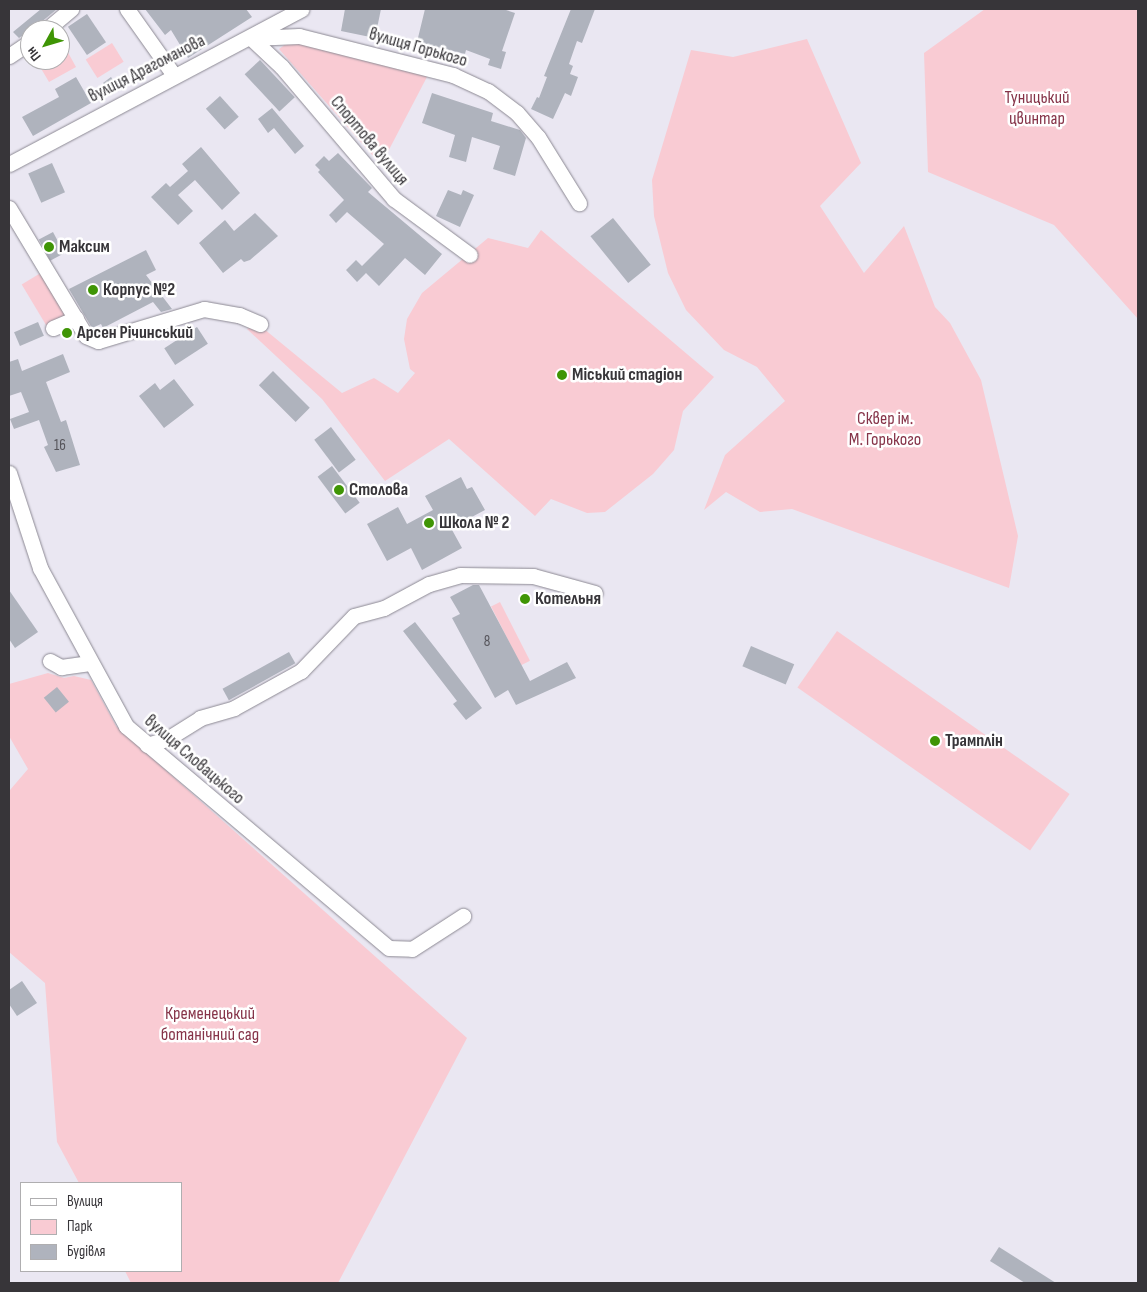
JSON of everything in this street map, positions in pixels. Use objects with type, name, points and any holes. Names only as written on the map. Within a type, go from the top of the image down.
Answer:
[{"type":"street","points":[[58,20],[71,9]]},
{"type":"street","points":[[127,9],[173,74]]},
{"type":"street","name":"вулиця Драгоманова","points":[[9,164],[173,74],[251,38],[302,9]]},
{"type":"street","name":"вулиця Горького","points":[[251,38],[299,36],[453,75],[488,91],[516,113],[538,137],[579,203]]},
{"type":"street","name":"Спортова вулиця","points":[[251,38],[282,67],[394,200],[470,255]]},
{"type":"street","points":[[9,56],[20,49]]},
{"type":"street","points":[[9,208],[86,336],[98,341],[204,309],[239,315],[260,324]]},
{"type":"street","points":[[53,328],[76,318]]},
{"type":"street","name":"вулиця Словацького","points":[[9,473],[40,568],[118,715],[147,745],[389,948],[412,949],[463,916]]},
{"type":"street","points":[[147,745],[167,739],[200,718],[234,708],[301,671],[354,616],[384,608],[429,584],[460,575],[533,576],[595,593]]},
{"type":"street","points":[[50,662],[61,667],[90,663]]},
{"type":"green space","name":"Туницький цвинтар","points":[[985,9],[1138,9],[1138,319],[1054,225],[928,172],[924,53]]},
{"type":"green space","name":"Сквер ім. М. Горького","points":[[807,39],[861,163],[820,206],[864,273],[904,226],[935,307],[950,323],[981,380],[1018,536],[1009,588],[792,509],[760,512],[726,492],[704,510],[725,455],[785,401],[757,367],[724,350],[686,310],[668,273],[654,216],[652,180],[691,50],[733,57]]},
{"type":"green space","points":[[290,41],[428,75],[381,165],[279,49]]},
{"type":"green space","points":[[112,43],[124,62],[97,78],[86,59]]},
{"type":"green space","points":[[70,56],[76,67],[49,82],[42,70],[70,70]]},
{"type":"green space","name":"Міський стадіон","points":[[541,230],[714,377],[683,411],[674,450],[653,474],[605,512],[587,513],[551,499],[535,516],[449,439],[385,481],[322,399],[247,329],[258,324],[342,393],[374,378],[398,393],[415,373],[410,369],[404,339],[407,319],[422,293],[488,238],[528,248]]},
{"type":"green space","points":[[44,271],[69,313],[47,326],[22,284]]},
{"type":"green space","points":[[500,602],[530,661],[521,665],[491,607]]},
{"type":"green space","name":"Трамплін","points":[[837,631],[1070,794],[1030,850],[797,688]]},
{"type":"green space","name":"Кременецький ботанічний сад","points":[[48,673],[64,678],[74,676],[91,680],[116,726],[467,1038],[338,1283],[131,1283],[126,1272],[182,1272],[182,1182],[78,1182],[57,1142],[45,983],[9,952],[10,790],[28,769],[9,736],[9,684]]},
{"type":"building","points":[[41,9],[57,9],[44,20],[28,20]]},
{"type":"building","points":[[145,9],[246,9],[252,17],[188,58],[171,30],[165,35]]},
{"type":"building","points":[[345,9],[381,9],[375,38],[341,31]]},
{"type":"building","points":[[425,9],[503,9],[515,13],[502,51],[506,52],[501,69],[488,65],[490,59],[466,50],[465,54],[417,42]]},
{"type":"building","points":[[571,9],[595,9],[582,43],[577,41],[569,64],[573,66],[570,74],[578,77],[571,96],[565,93],[553,119],[531,109],[537,97],[539,98],[547,77],[544,76]]},
{"type":"building","points":[[87,14],[106,42],[87,55],[70,30],[70,25]]},
{"type":"building","points":[[20,26],[20,37],[13,32]]},
{"type":"building","points":[[260,60],[295,97],[279,112],[245,74]]},
{"type":"building","points":[[76,77],[91,103],[33,136],[22,117],[59,97],[55,89]]},
{"type":"building","points":[[111,77],[117,87],[108,92],[103,83]]},
{"type":"building","points":[[432,93],[493,113],[491,121],[520,130],[526,138],[515,176],[493,169],[500,146],[472,137],[466,162],[449,157],[455,135],[422,123]]},
{"type":"building","points":[[220,96],[239,117],[225,130],[206,109]]},
{"type":"building","points":[[272,108],[304,146],[295,154],[274,128],[268,133],[258,119]]},
{"type":"building","points":[[201,147],[240,193],[222,210],[195,180],[178,195],[193,211],[178,225],[151,197],[166,183],[170,187],[188,171],[182,164]]},
{"type":"building","points":[[338,153],[372,188],[368,192],[442,254],[425,275],[405,258],[379,286],[366,273],[357,282],[346,270],[356,260],[362,266],[384,244],[347,212],[336,223],[329,215],[344,200],[318,172],[320,170],[315,165],[324,156],[329,161]]},
{"type":"building","points":[[52,163],[65,192],[41,203],[28,174]]},
{"type":"building","points":[[448,190],[461,195],[463,190],[474,195],[460,227],[436,216]]},
{"type":"building","points":[[255,213],[278,236],[250,260],[244,262],[241,259],[223,273],[199,243],[225,220],[234,231]]},
{"type":"building","points":[[613,218],[651,265],[628,283],[590,236]]},
{"type":"building","name":"Максим","points":[[53,232],[64,253],[50,261],[39,240]]},
{"type":"building","name":"Корпус №2","points":[[146,250],[156,270],[146,275],[172,309],[161,312],[153,302],[103,328],[101,324],[92,328],[69,289]]},
{"type":"building","points":[[38,322],[44,336],[20,346],[14,332]]},
{"type":"building","points":[[197,327],[208,344],[175,365],[164,348]]},
{"type":"building","points":[[63,354],[70,372],[46,382],[61,422],[66,420],[80,465],[56,472],[44,447],[48,445],[39,420],[14,429],[10,419],[29,412],[21,392],[9,396],[9,362],[18,359],[22,371]]},
{"type":"building","points":[[273,371],[310,408],[296,422],[259,385]]},
{"type":"building","points":[[174,379],[194,405],[164,428],[139,396],[155,383],[160,390]]},
{"type":"building","points":[[331,427],[356,460],[339,472],[314,440]]},
{"type":"building","name":"Столова","points":[[332,466],[360,503],[345,514],[318,477]]},
{"type":"building","name":"Школа № 2","points":[[461,477],[467,489],[472,487],[485,510],[451,528],[462,548],[422,570],[411,548],[387,561],[367,524],[398,507],[407,524],[433,510],[425,496]]},
{"type":"building","points":[[473,585],[479,585],[530,681],[567,662],[576,678],[516,705],[508,690],[495,698],[452,618],[460,614],[450,597]]},
{"type":"building","points":[[9,590],[38,632],[15,648],[9,639]]},
{"type":"building","points":[[415,622],[482,708],[466,720],[453,704],[457,701],[403,631]]},
{"type":"building","points":[[751,646],[794,664],[786,685],[742,666]]},
{"type":"building","points":[[289,652],[295,663],[229,700],[223,689]]},
{"type":"building","points":[[57,687],[69,702],[56,712],[44,698]]},
{"type":"building","points":[[22,981],[37,1003],[17,1016],[9,1004],[9,990]]},
{"type":"building","points":[[999,1247],[1056,1283],[1025,1283],[990,1261]]},
{"type":"place","name":"Максим","points":[[49,247]]},
{"type":"place","name":"Корпус №2","points":[[93,290]]},
{"type":"place","name":"Арсен Річинський","points":[[67,333]]},
{"type":"place","name":"Міський стадіон","points":[[562,375]]},
{"type":"place","name":"Столова","points":[[339,490]]},
{"type":"place","name":"Школа № 2","points":[[429,523]]},
{"type":"place","name":"Котельня","points":[[525,599]]},
{"type":"place","name":"Трамплін","points":[[935,741]]}]
